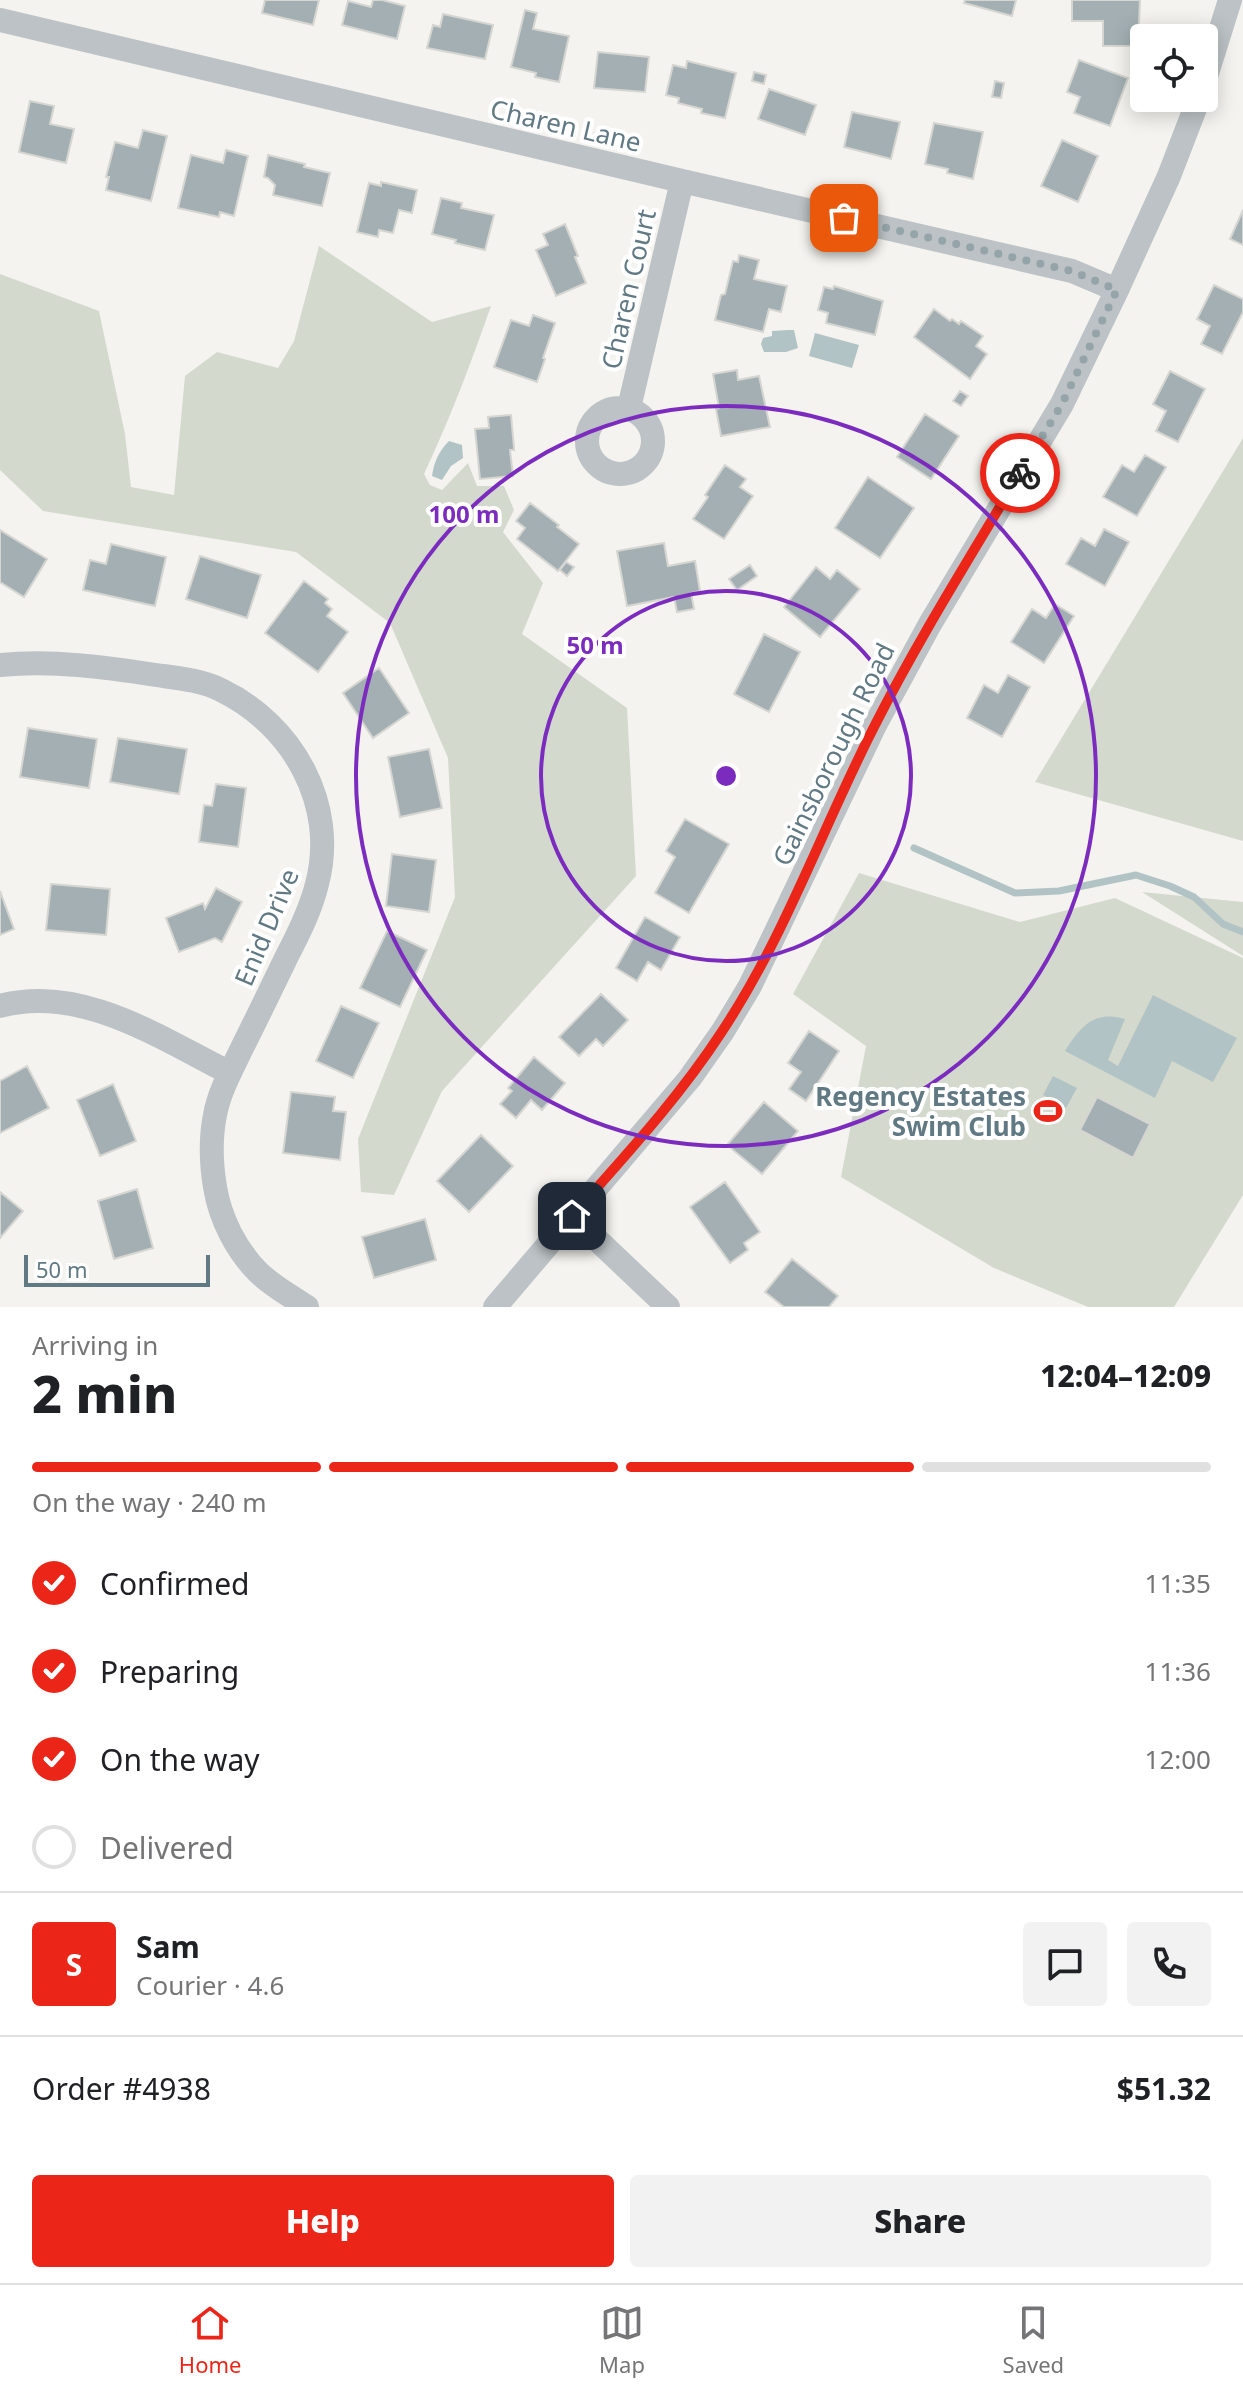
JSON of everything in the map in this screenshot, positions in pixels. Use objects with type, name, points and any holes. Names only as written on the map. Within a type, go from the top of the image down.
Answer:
[{"type":"street","points":[[1218,38],[1230,0]]},
{"type":"street","name":"Charen Lane","points":[[0,20],[1072,271],[1117,290]]},
{"type":"street","name":"Gainsborough Road","points":[[495,1307],[690,1078],[750,986],[875,725],[930,624],[1062,404],[1169,176],[1194,112]]},
{"type":"street","name":"Charen Court","points":[[629,408],[682,181]]},
{"type":"street","name":"Enid Drive","points":[[0,665],[88,665],[188,680],[218,688],[273,727],[309,776],[322,818],[322,859],[318,881],[299,933],[230,1073],[215,1113],[210,1160],[217,1202],[235,1243],[259,1273],[307,1307]]},
{"type":"street","points":[[0,1006],[19,1001],[83,1005],[136,1026],[230,1073]]},
{"type":"street","points":[[572,1216],[668,1307]]},
{"type":"shaded area","points":[[319,246],[432,322],[491,306],[460,391],[424,474],[430,485],[442,490],[468,463],[477,486],[504,486],[514,510],[503,532],[543,583],[522,634],[627,708],[636,876],[442,1091],[394,1195],[361,1192],[358,1139],[455,897],[448,758],[390,623],[296,552],[43,511],[0,470],[0,274],[99,311],[125,434],[131,487],[174,495],[185,376],[217,352],[278,368],[294,341]]},
{"type":"shaded area","points":[[794,330],[798,348],[786,352],[764,352],[761,344],[763,338],[772,336],[772,331]]},
{"type":"shaded area","points":[[815,333],[859,345],[852,368],[809,356]]},
{"type":"shaded area","points":[[1243,438],[1243,841],[1035,782]]},
{"type":"shaded area","points":[[449,441],[462,445],[463,458],[451,466],[442,480],[432,476],[436,461]]},
{"type":"shaded area","name":"Regency Estates Swim Club","points":[[859,873],[1020,922],[1115,898],[1243,958],[1243,1195],[1174,1307],[1088,1307],[994,1268],[841,1177],[866,1046],[793,994]]},
{"type":"shaded area","points":[[1142,892],[1243,902],[1243,956]]},
{"type":"shaded area","points":[[1153,995],[1237,1038],[1213,1082],[1172,1061],[1155,1098],[1065,1051],[1089,1022],[1105,1017],[1125,1019],[1108,1060],[1118,1066]]},
{"type":"shaded area","points":[[1053,1076],[1077,1088],[1066,1108],[1043,1095]]},
{"type":"building","points":[[265,0],[319,0],[313,25],[262,13]]},
{"type":"building","points":[[373,0],[405,6],[397,39],[342,25],[348,1],[371,7]]},
{"type":"building","points":[[965,0],[1016,0],[1012,16],[964,3]]},
{"type":"building","points":[[1072,0],[1140,0],[1139,24],[1130,24],[1130,46],[1103,46],[1103,21],[1072,21]]},
{"type":"building","points":[[525,10],[537,13],[533,29],[569,36],[559,82],[511,67]]},
{"type":"building","points":[[443,14],[493,25],[485,59],[427,48],[433,25],[440,27]]},
{"type":"building","points":[[598,52],[649,57],[645,92],[594,88]]},
{"type":"building","points":[[1079,60],[1128,78],[1110,126],[1074,113],[1080,97],[1067,92]]},
{"type":"building","points":[[687,61],[736,73],[725,118],[701,113],[702,109],[678,103],[679,98],[666,95],[673,65],[686,68]]},
{"type":"building","points":[[754,72],[766,75],[764,84],[752,81]]},
{"type":"building","points":[[995,81],[1004,83],[1001,98],[992,97]]},
{"type":"building","points":[[769,89],[816,105],[805,135],[758,119]]},
{"type":"building","points":[[30,101],[54,106],[50,124],[74,129],[66,163],[19,152]]},
{"type":"building","points":[[852,112],[900,122],[891,159],[844,147]]},
{"type":"building","points":[[934,123],[983,132],[973,179],[925,164]]},
{"type":"building","points":[[143,130],[167,136],[151,201],[106,190],[115,142],[138,148]]},
{"type":"building","points":[[1062,140],[1098,156],[1078,202],[1041,186]]},
{"type":"building","points":[[226,150],[248,156],[234,216],[220,212],[219,217],[178,208],[191,155],[223,163]]},
{"type":"building","points":[[268,155],[330,173],[322,206],[273,195],[275,185],[264,177]]},
{"type":"building","points":[[381,182],[417,190],[412,213],[399,210],[393,233],[379,230],[378,237],[357,232],[369,183],[381,186]]},
{"type":"building","points":[[441,198],[462,203],[461,208],[494,215],[485,250],[432,234]]},
{"type":"building","points":[[1243,210],[1243,245],[1230,239]]},
{"type":"building","points":[[565,224],[586,283],[556,296],[536,250],[548,245],[543,234]]},
{"type":"building","points":[[739,255],[759,260],[754,279],[787,286],[781,312],[769,309],[763,332],[715,320],[733,261],[738,262]]},
{"type":"building","points":[[1214,285],[1243,299],[1243,312],[1222,354],[1201,344],[1210,326],[1197,319]]},
{"type":"building","points":[[834,286],[883,301],[875,335],[826,323],[828,313],[818,310],[824,287],[833,289]]},
{"type":"building","points":[[934,309],[950,321],[952,319],[959,324],[961,321],[983,336],[976,346],[987,354],[970,379],[914,337]]},
{"type":"building","points":[[533,315],[555,323],[537,382],[494,367],[511,320],[529,326]]},
{"type":"building","points":[[737,370],[738,380],[759,376],[770,427],[721,436],[713,374]]},
{"type":"building","points":[[1170,371],[1205,389],[1178,442],[1156,431],[1166,411],[1153,404]]},
{"type":"building","points":[[960,391],[968,396],[961,406],[953,401]]},
{"type":"building","points":[[925,414],[959,436],[931,479],[897,457]]},
{"type":"building","points":[[511,415],[513,476],[480,479],[475,429],[489,428],[488,417]]},
{"type":"building","points":[[1145,455],[1166,467],[1137,516],[1103,497],[1122,465],[1134,472]]},
{"type":"building","points":[[725,465],[746,479],[740,487],[753,496],[724,539],[693,519]]},
{"type":"building","points":[[868,477],[914,508],[880,558],[835,528]]},
{"type":"building","points":[[530,503],[579,544],[558,571],[517,539],[525,528],[516,521]]},
{"type":"building","points":[[1104,529],[1129,542],[1105,586],[1066,564],[1081,538],[1095,546]]},
{"type":"building","points":[[0,530],[47,559],[24,597],[0,582]]},
{"type":"building","points":[[664,543],[668,566],[695,561],[700,591],[691,593],[694,609],[677,612],[674,597],[627,606],[617,551]]},
{"type":"building","points":[[111,544],[166,557],[155,606],[83,590],[90,560],[106,564]]},
{"type":"building","points":[[200,556],[261,575],[247,618],[186,599]]},
{"type":"building","points":[[566,562],[574,567],[567,576],[560,570]]},
{"type":"building","points":[[750,565],[757,576],[737,590],[729,579]]},
{"type":"building","points":[[816,567],[830,579],[837,570],[860,589],[820,637],[784,607]]},
{"type":"building","points":[[304,581],[328,599],[325,603],[332,609],[327,616],[348,632],[318,672],[265,633]]},
{"type":"building","points":[[1055,604],[1074,616],[1044,663],[1011,642],[1032,609],[1046,618]]},
{"type":"building","points":[[764,634],[800,652],[769,712],[734,694]]},
{"type":"building","points":[[379,668],[409,713],[373,738],[343,693]]},
{"type":"building","points":[[1008,675],[1030,687],[1002,737],[967,718],[984,685],[998,693]]},
{"type":"building","points":[[28,728],[97,739],[89,788],[20,777]]},
{"type":"building","points":[[118,738],[187,749],[179,794],[110,782]]},
{"type":"building","points":[[429,749],[442,808],[400,817],[388,757]]},
{"type":"building","points":[[216,784],[246,788],[238,847],[199,842],[204,805],[212,806]]},
{"type":"building","points":[[685,819],[729,844],[689,913],[655,893],[675,857],[666,851]]},
{"type":"building","points":[[392,854],[436,860],[429,912],[386,906]]},
{"type":"building","points":[[51,884],[110,889],[106,935],[46,930]]},
{"type":"building","points":[[216,888],[242,902],[222,942],[215,938],[179,952],[166,918],[203,903],[205,909]]},
{"type":"building","points":[[0,891],[14,929],[0,935]]},
{"type":"building","points":[[645,917],[680,937],[661,970],[648,962],[637,981],[616,968]]},
{"type":"building","points":[[387,931],[427,950],[400,1007],[360,988]]},
{"type":"building","points":[[601,994],[628,1020],[603,1046],[596,1039],[579,1056],[559,1037]]},
{"type":"building","points":[[341,1006],[379,1023],[353,1078],[316,1061]]},
{"type":"building","points":[[809,1031],[839,1051],[806,1101],[789,1089],[801,1072],[788,1063]]},
{"type":"building","points":[[534,1057],[565,1083],[542,1110],[531,1100],[516,1118],[500,1104],[512,1091],[508,1088]]},
{"type":"building","points":[[27,1066],[49,1108],[0,1133],[0,1081]]},
{"type":"building","points":[[113,1084],[136,1141],[100,1156],[77,1100]]},
{"type":"building","points":[[291,1092],[335,1097],[333,1111],[346,1112],[340,1160],[283,1153]]},
{"type":"building","points":[[1097,1097],[1150,1124],[1133,1158],[1080,1130]]},
{"type":"building","points":[[764,1102],[798,1131],[762,1174],[727,1145]]},
{"type":"building","points":[[481,1135],[513,1166],[469,1212],[437,1181]]},
{"type":"building","points":[[725,1182],[760,1232],[744,1243],[748,1250],[730,1263],[690,1207]]},
{"type":"building","points":[[137,1189],[153,1248],[114,1259],[98,1201]]},
{"type":"building","points":[[0,1192],[23,1211],[0,1238]]},
{"type":"building","points":[[425,1219],[436,1260],[374,1278],[362,1237]]},
{"type":"building","points":[[792,1259],[838,1296],[829,1307],[784,1307],[765,1292]]},
{"type":"waterway","points":[[914,848],[1015,893],[1059,891],[1136,875],[1194,897],[1223,924],[1243,932]]},
{"type":"way so far","points":[[844,218],[1072,271],[1117,290],[1062,404],[1020,473]]},
{"type":"place","name":"Regency Estates Swim Club","points":[[1048,1111]]},
{"type":"route","points":[[572,1216],[690,1078],[723,1031],[750,986],[875,725],[930,624],[1020,473]]}]
